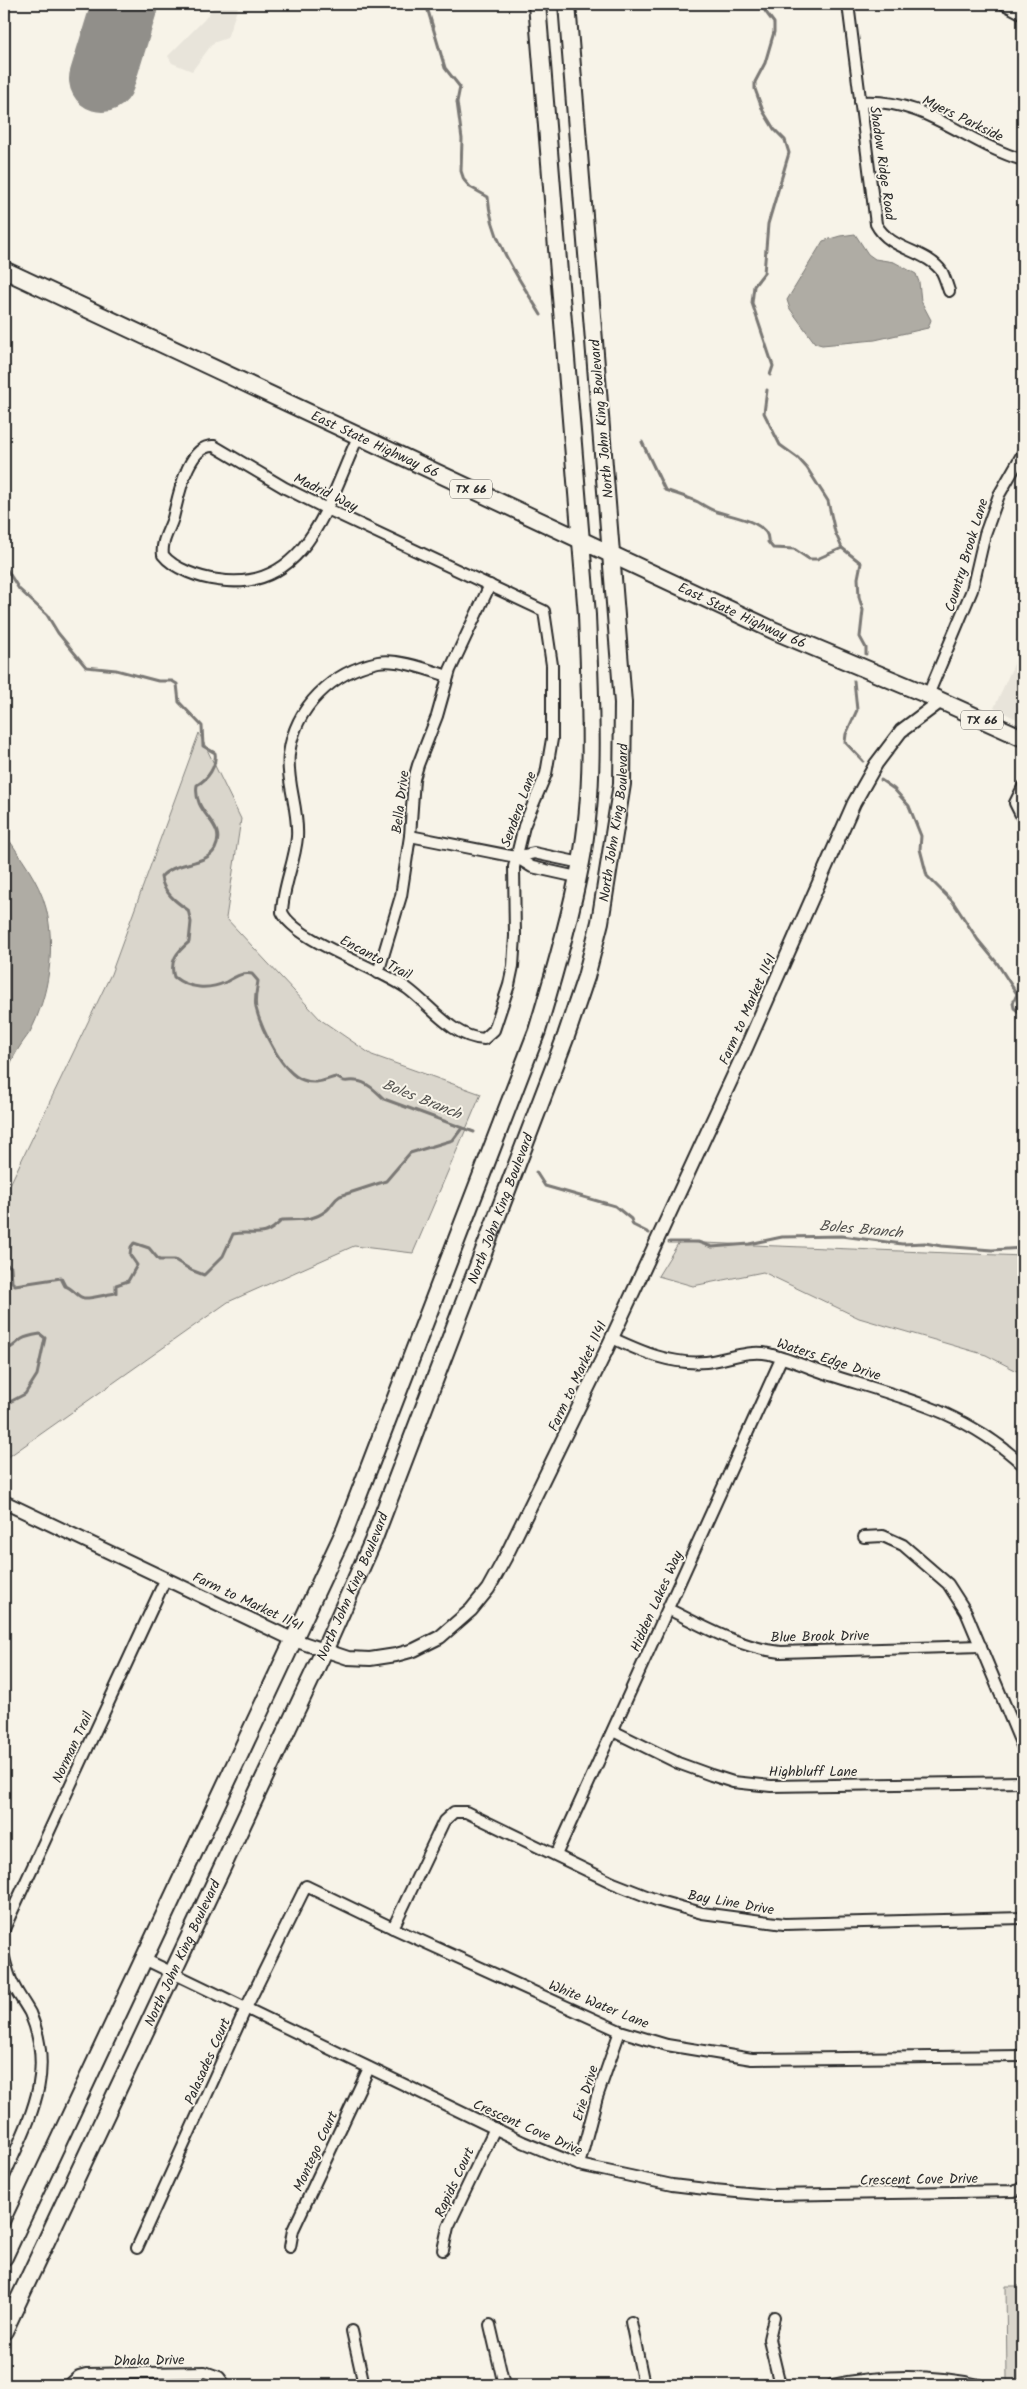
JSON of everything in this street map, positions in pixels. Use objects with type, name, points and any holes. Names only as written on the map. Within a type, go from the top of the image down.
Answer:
[{"type":"main road","name":"North John King Boulevard","points":[[4,2258],[345,1530],[537,1031],[557,967],[579,870],[588,796],[590,710],[587,615],[537,4]]},
{"type":"main road","name":"North John King Boulevard","points":[[4,2331],[324,1651],[373,1541],[566,1036],[586,977],[600,922],[622,784],[623,703],[568,4]]},
{"type":"main road","name":"East State Highway 66","points":[[4,270],[775,631],[934,698]]},
{"type":"main road","name":"TX 66","points":[[934,698],[1023,738]]},
{"type":"main road","points":[[579,870],[607,874]]},
{"type":"main road","points":[[463,1227],[489,1238]]},
{"type":"street","name":"Shadow Ridge Road","points":[[848,4],[876,224],[885,237],[893,244],[933,263],[943,274],[949,291]]},
{"type":"street","points":[[1004,4],[1023,14]]},
{"type":"street","name":"Myers Parkside","points":[[860,102],[893,102],[912,108],[988,146],[1023,160]]},
{"type":"street","points":[[325,508],[358,437]]},
{"type":"street","name":"Madrid Way","points":[[325,508],[314,532],[298,556],[280,569],[253,580],[211,579],[172,563],[163,555],[163,542],[173,518],[182,480],[197,454],[209,446],[218,448],[284,488],[544,611]]},
{"type":"street","name":"Country Brook Lane","points":[[934,698],[972,590],[985,534],[999,495],[1023,453]]},
{"type":"street","name":"Bella Drive","points":[[378,973],[401,896],[410,836],[414,779],[437,716],[448,676],[490,585]]},
{"type":"street","name":"Sendera Lane","points":[[484,1039],[494,1030],[505,1000],[513,966],[515,936],[513,890],[516,857],[524,826],[546,774],[552,740],[552,665],[544,611]]},
{"type":"street","name":"Encanto Trail","points":[[448,676],[409,665],[379,662],[331,683],[307,705],[294,731],[289,755],[297,838],[282,912],[285,918],[297,928],[340,954],[407,989],[451,1027],[471,1037],[484,1039]]},
{"type":"street","name":"Farm to Market 1141","points":[[4,1502],[294,1640],[348,1658],[370,1659],[396,1655],[427,1644],[466,1615],[488,1588],[505,1558],[612,1338],[747,1046],[854,803],[876,764],[901,732],[934,698]]},
{"type":"street","points":[[1023,787],[1015,803],[1023,819]]},
{"type":"street","points":[[410,836],[516,857],[534,853],[579,870]]},
{"type":"street","name":"Waters Edge Drive","points":[[612,1338],[647,1354],[679,1362],[705,1362],[741,1354],[768,1354],[919,1402],[949,1414],[985,1435],[1023,1465]]},
{"type":"street","name":"Hidden Lakes Way","points":[[556,1855],[782,1359]]},
{"type":"street","points":[[864,1538],[883,1536],[903,1545],[927,1564],[953,1591],[966,1612],[1023,1748]]},
{"type":"street","name":"Norman Trail","points":[[4,1929],[9,1913],[166,1578]]},
{"type":"street","name":"Blue Brook Drive","points":[[668,1609],[741,1645],[760,1650],[781,1652],[981,1646]]},
{"type":"street","name":"Highbluff Lane","points":[[613,1731],[678,1762],[734,1782],[771,1786],[1023,1782]]},
{"type":"street","name":"Bay Line Drive","points":[[393,1928],[444,1820],[454,1812],[466,1812],[659,1901],[702,1914],[784,1924],[1023,1918]]},
{"type":"street","name":"White Water Lane","points":[[306,1886],[393,1928],[620,2031],[667,2045],[752,2059],[1023,2056]]},
{"type":"street","name":"Palasades Court","points":[[137,2248],[246,2008],[306,1886]]},
{"type":"street","points":[[4,1958],[10,1980],[30,2014],[41,2050],[42,2066],[41,2085],[34,2109],[4,2177]]},
{"type":"street","name":"Crescent Cove Drive","points":[[144,1959],[495,2128],[579,2165],[672,2184],[770,2195],[1014,2191],[1023,2187]]},
{"type":"street","name":"Erie Drive","points":[[579,2165],[598,2097],[620,2031]]},
{"type":"street","name":"Montego Court","points":[[290,2247],[293,2230],[370,2068]]},
{"type":"street","name":"Rapids Court","points":[[443,2250],[448,2227],[495,2128]]},
{"type":"street","points":[[774,2317],[769,2339],[780,2385]]},
{"type":"street","points":[[631,2322],[644,2385]]},
{"type":"street","points":[[490,2325],[504,2385]]},
{"type":"street","points":[[352,2330],[364,2385]]},
{"type":"street","name":"Dhaka Drive","points":[[69,2385],[79,2376],[86,2374],[205,2372],[222,2381]]},
{"type":"street","points":[[832,2385],[909,2377],[952,2380],[979,2385]]},
{"type":"shaded area","points":[[216,4],[239,4],[227,38],[213,43],[192,71],[172,63],[168,56],[204,20]]},
{"type":"shaded area","points":[[855,234],[868,254],[875,259],[894,262],[916,274],[921,301],[931,320],[928,328],[875,340],[822,345],[815,343],[790,309],[787,300],[823,241]]},
{"type":"shaded area","points":[[1023,644],[1023,722],[994,708]]},
{"type":"shaded area","points":[[199,733],[241,819],[226,918],[321,1020],[372,1055],[481,1094],[413,1253],[354,1246],[228,1302],[4,1460],[4,1197],[111,974]]},
{"type":"shaded area","points":[[4,832],[28,868],[43,898],[49,923],[50,955],[46,987],[37,1018],[4,1074]]},
{"type":"shaded area","points":[[679,1242],[1023,1256],[1023,1374],[986,1355],[859,1318],[763,1272],[693,1286],[658,1276]]},
{"type":"shaded area","points":[[1006,2286],[1023,2286],[1023,2385],[1007,2380]]},
{"type":"waterway","points":[[426,4],[445,68],[460,87],[457,102],[462,139],[461,171],[464,180],[470,187],[488,197],[494,229],[500,244],[515,273],[541,315]]},
{"type":"waterway","points":[[764,4],[765,11],[774,23],[774,32],[765,63],[755,82],[755,89],[763,111],[774,129],[785,140],[789,153],[768,224],[764,273],[754,286],[752,303],[773,366],[770,375]]},
{"type":"waterway","points":[[767,390],[764,413],[780,445],[798,458],[807,468],[828,501],[835,532],[842,548],[861,563],[858,578],[859,597],[863,610],[860,637],[866,648],[866,654]]},
{"type":"waterway","points":[[642,442],[665,490],[694,500],[713,510],[756,524],[763,529],[767,535],[768,542],[773,548],[794,549],[809,559],[817,559],[842,548]]},
{"type":"waterway","name":"Boles Branch","points":[[4,565],[19,589],[47,615],[58,633],[86,667],[116,670],[158,681],[172,681],[177,684],[179,702],[202,726],[203,746],[215,753],[215,763],[211,772],[197,785],[197,795],[200,804],[217,832],[218,840],[215,849],[205,858],[174,868],[161,877],[167,892],[188,910],[191,922],[189,942],[181,949],[173,962],[174,977],[186,984],[206,987],[220,985],[242,974],[252,974],[258,981],[255,1005],[262,1027],[280,1059],[295,1076],[312,1082],[320,1082],[336,1077],[344,1081],[360,1081],[371,1087],[384,1099],[474,1132]]},
{"type":"waterway","points":[[854,681],[857,710],[846,734],[845,742],[863,761]]},
{"type":"waterway","points":[[881,780],[894,789],[909,806],[921,836],[920,849],[927,876],[953,902],[978,940],[997,963],[1017,994],[1013,1003],[1014,1008],[1023,1015]]},
{"type":"waterway","points":[[4,1263],[11,1267],[12,1282],[15,1285],[61,1278],[65,1286],[84,1298],[116,1293],[116,1285],[128,1281],[137,1265],[130,1255],[131,1247],[134,1243],[149,1248],[159,1260],[175,1260],[191,1270],[204,1275],[223,1256],[233,1234],[264,1233],[282,1220],[305,1219],[321,1214],[340,1196],[386,1181],[410,1153],[453,1140],[462,1128]]},
{"type":"waterway","name":"Boles Branch","points":[[536,1172],[545,1186],[615,1206],[631,1219],[633,1225],[649,1233]]},
{"type":"waterway","name":"Boles Branch","points":[[669,1242],[698,1242],[712,1247],[749,1244],[782,1237],[842,1236],[902,1244],[925,1243],[992,1250],[1023,1248]]},
{"type":"waterway","points":[[4,1349],[12,1347],[28,1336],[40,1334],[45,1338],[37,1375],[25,1394],[4,1405]]},
{"type":"runway","points":[[102,79],[125,4]]}]
